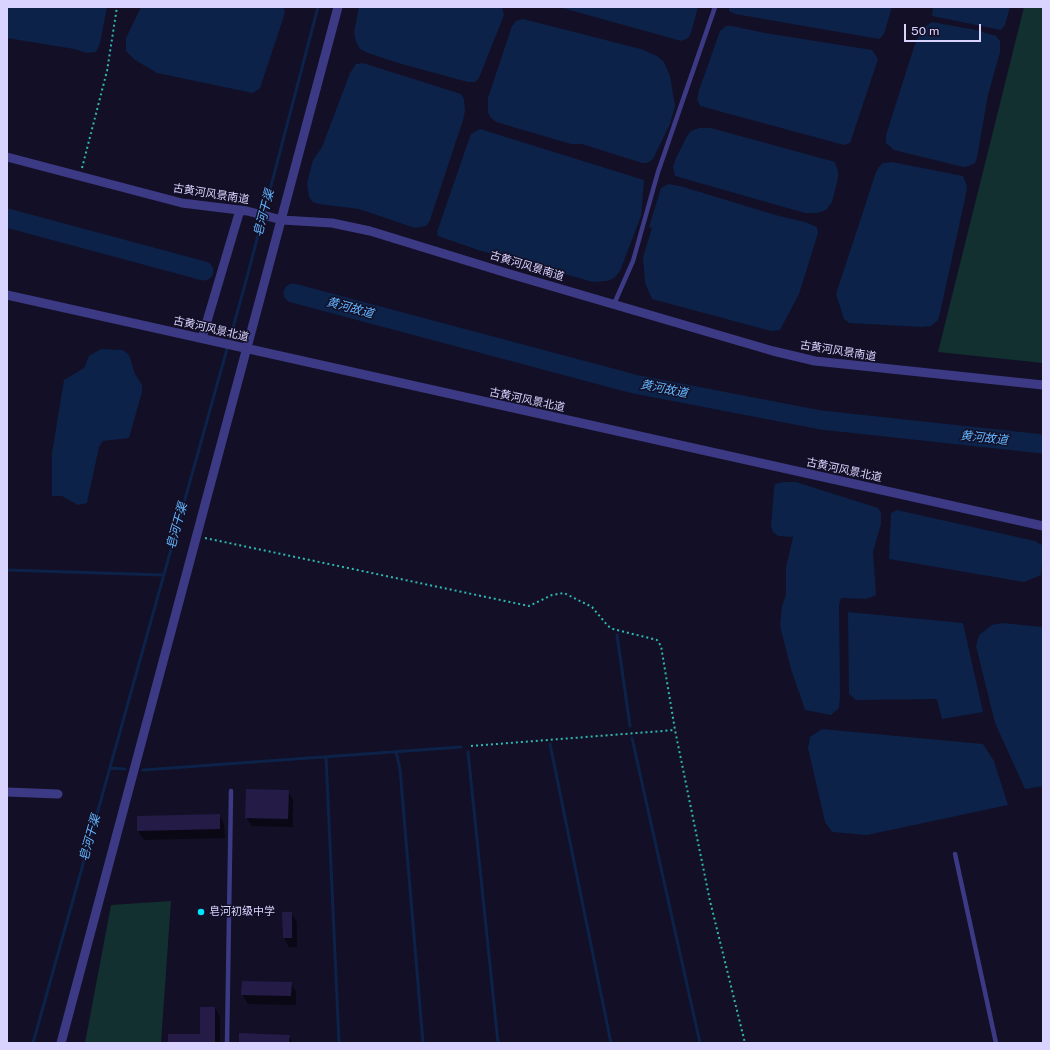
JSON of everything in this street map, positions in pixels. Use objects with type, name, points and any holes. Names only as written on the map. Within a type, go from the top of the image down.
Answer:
[{"type":"street","points":[[61,1043],[196,536],[243,349],[282,220],[338,7]]},
{"type":"street","name":"古黄河风景南道","points":[[7,157],[182,203],[240,210],[282,220],[332,223],[370,231],[614,304],[815,361],[862,368],[1043,385]]},
{"type":"street","points":[[206,340],[240,210]]},
{"type":"street","name":"古黄河风景北道","points":[[7,295],[243,349],[1043,526]]},
{"type":"street","points":[[7,792],[58,794]]},
{"type":"lane","points":[[614,304],[633,261],[658,172],[715,7]]},
{"type":"lane","points":[[227,1043],[231,791]]},
{"type":"lane","points":[[954,854],[996,1043]]},
{"type":"path","points":[[79,177],[107,71],[117,7]]},
{"type":"path","points":[[196,536],[529,606],[556,593],[571,594],[592,607],[608,626],[657,640],[660,643],[675,730],[710,901],[745,1043]]},
{"type":"path","points":[[471,746],[675,730]]},
{"type":"green space","points":[[1024,7],[1043,7],[1043,363],[938,352]]},
{"type":"green space","points":[[171,901],[161,1043],[85,1043],[111,905]]},
{"type":"water","points":[[7,7],[107,7],[100,43],[96,52],[87,53],[74,49],[7,38]]},
{"type":"water","points":[[141,7],[283,7],[285,11],[260,88],[253,93],[157,73],[135,60],[126,51],[126,38]]},
{"type":"water","points":[[359,7],[502,7],[504,15],[479,78],[475,82],[468,82],[398,63],[360,49],[356,42],[354,32]]},
{"type":"water","points":[[559,7],[698,7],[691,33],[688,38],[681,41]]},
{"type":"water","points":[[729,7],[892,7],[884,34],[879,39],[735,14],[729,11]]},
{"type":"water","points":[[933,7],[1010,7],[1005,25],[1001,30],[932,16]]},
{"type":"water","points":[[523,19],[641,49],[657,56],[664,62],[670,76],[675,106],[670,124],[653,159],[647,163],[642,163],[582,144],[571,144],[496,122],[491,118],[488,113],[488,98],[512,26],[516,21]]},
{"type":"water","points":[[932,22],[976,30],[996,36],[1000,41],[1000,52],[988,95],[977,158],[975,163],[969,166],[963,167],[894,150],[886,143],[886,135],[914,47],[922,28]]},
{"type":"water","points":[[726,26],[872,50],[878,59],[850,143],[844,145],[700,106],[697,99],[699,90],[720,31]]},
{"type":"water","points":[[363,63],[461,94],[464,99],[465,111],[463,120],[430,220],[426,226],[415,228],[359,209],[319,204],[313,202],[309,197],[307,183],[313,160],[322,147],[350,73],[356,64]]},
{"type":"water","points":[[699,128],[711,128],[835,162],[838,171],[838,178],[832,202],[826,210],[817,213],[805,213],[675,176],[673,167],[687,136],[691,131]]},
{"type":"water","points":[[480,129],[644,180],[641,216],[620,271],[614,278],[607,281],[593,282],[478,250],[438,236],[437,232],[471,134]]},
{"type":"water","points":[[892,162],[963,176],[967,186],[940,313],[938,320],[931,326],[922,327],[849,323],[844,319],[836,294],[875,175],[878,168],[883,163]]},
{"type":"water","points":[[668,184],[680,186],[779,216],[805,222],[817,227],[818,233],[799,294],[780,330],[771,331],[652,299],[645,283],[643,257],[652,228],[649,227],[661,188]]},
{"type":"water","points":[[101,349],[123,350],[129,355],[135,374],[142,385],[142,392],[129,438],[103,441],[99,447],[87,503],[78,505],[62,496],[52,496],[52,453],[64,380],[84,368],[89,356]]},
{"type":"water","points":[[796,482],[878,508],[881,513],[881,524],[873,552],[876,595],[866,599],[841,598],[839,605],[840,696],[839,708],[831,715],[805,710],[791,669],[780,626],[782,606],[786,595],[786,567],[793,537],[778,536],[773,532],[771,526],[775,484]]},
{"type":"water","points":[[897,510],[1035,541],[1042,545],[1043,548],[1041,575],[1024,582],[889,559],[891,513]]},
{"type":"water","points":[[848,612],[963,623],[983,712],[942,719],[937,699],[856,700],[849,694]]},
{"type":"water","points":[[1002,623],[1043,627],[1043,786],[1025,789],[995,723],[976,646],[979,635],[992,625]]},
{"type":"water","points":[[822,729],[983,744],[994,761],[1008,805],[867,835],[832,832],[825,822],[808,748],[810,737]]},
{"type":"building","points":[[246,789],[289,790],[288,819],[245,818]]},
{"type":"building","points":[[220,814],[220,829],[137,831],[137,816]]},
{"type":"building","points":[[282,912],[292,912],[292,938],[283,938]]},
{"type":"building","points":[[242,981],[292,982],[291,996],[241,995]]},
{"type":"building","points":[[200,1007],[215,1007],[215,1043],[168,1043],[168,1034],[200,1034]]},
{"type":"building","points":[[239,1033],[290,1035],[289,1043],[239,1043]]},
{"type":"waterway","name":"皂河干渠","points":[[33,1043],[246,281],[318,7]]},
{"type":"waterway","name":"黄河故道","points":[[7,218],[204,271]]},
{"type":"waterway","name":"黄河故道","points":[[293,293],[634,384],[821,420],[1043,444]]},
{"type":"waterway","points":[[7,570],[164,575]]},
{"type":"waterway","points":[[617,635],[630,726]]},
{"type":"waterway","points":[[632,738],[700,1043]]},
{"type":"waterway","points":[[550,744],[611,1043]]},
{"type":"waterway","points":[[143,770],[461,747]]},
{"type":"waterway","points":[[396,752],[400,769],[423,1043]]},
{"type":"waterway","points":[[468,752],[498,1043]]},
{"type":"waterway","points":[[326,757],[339,1043]]},
{"type":"waterway","points":[[110,768],[125,769]]},
{"type":"place","name":"皂河初级中学","points":[[201,912]]}]
